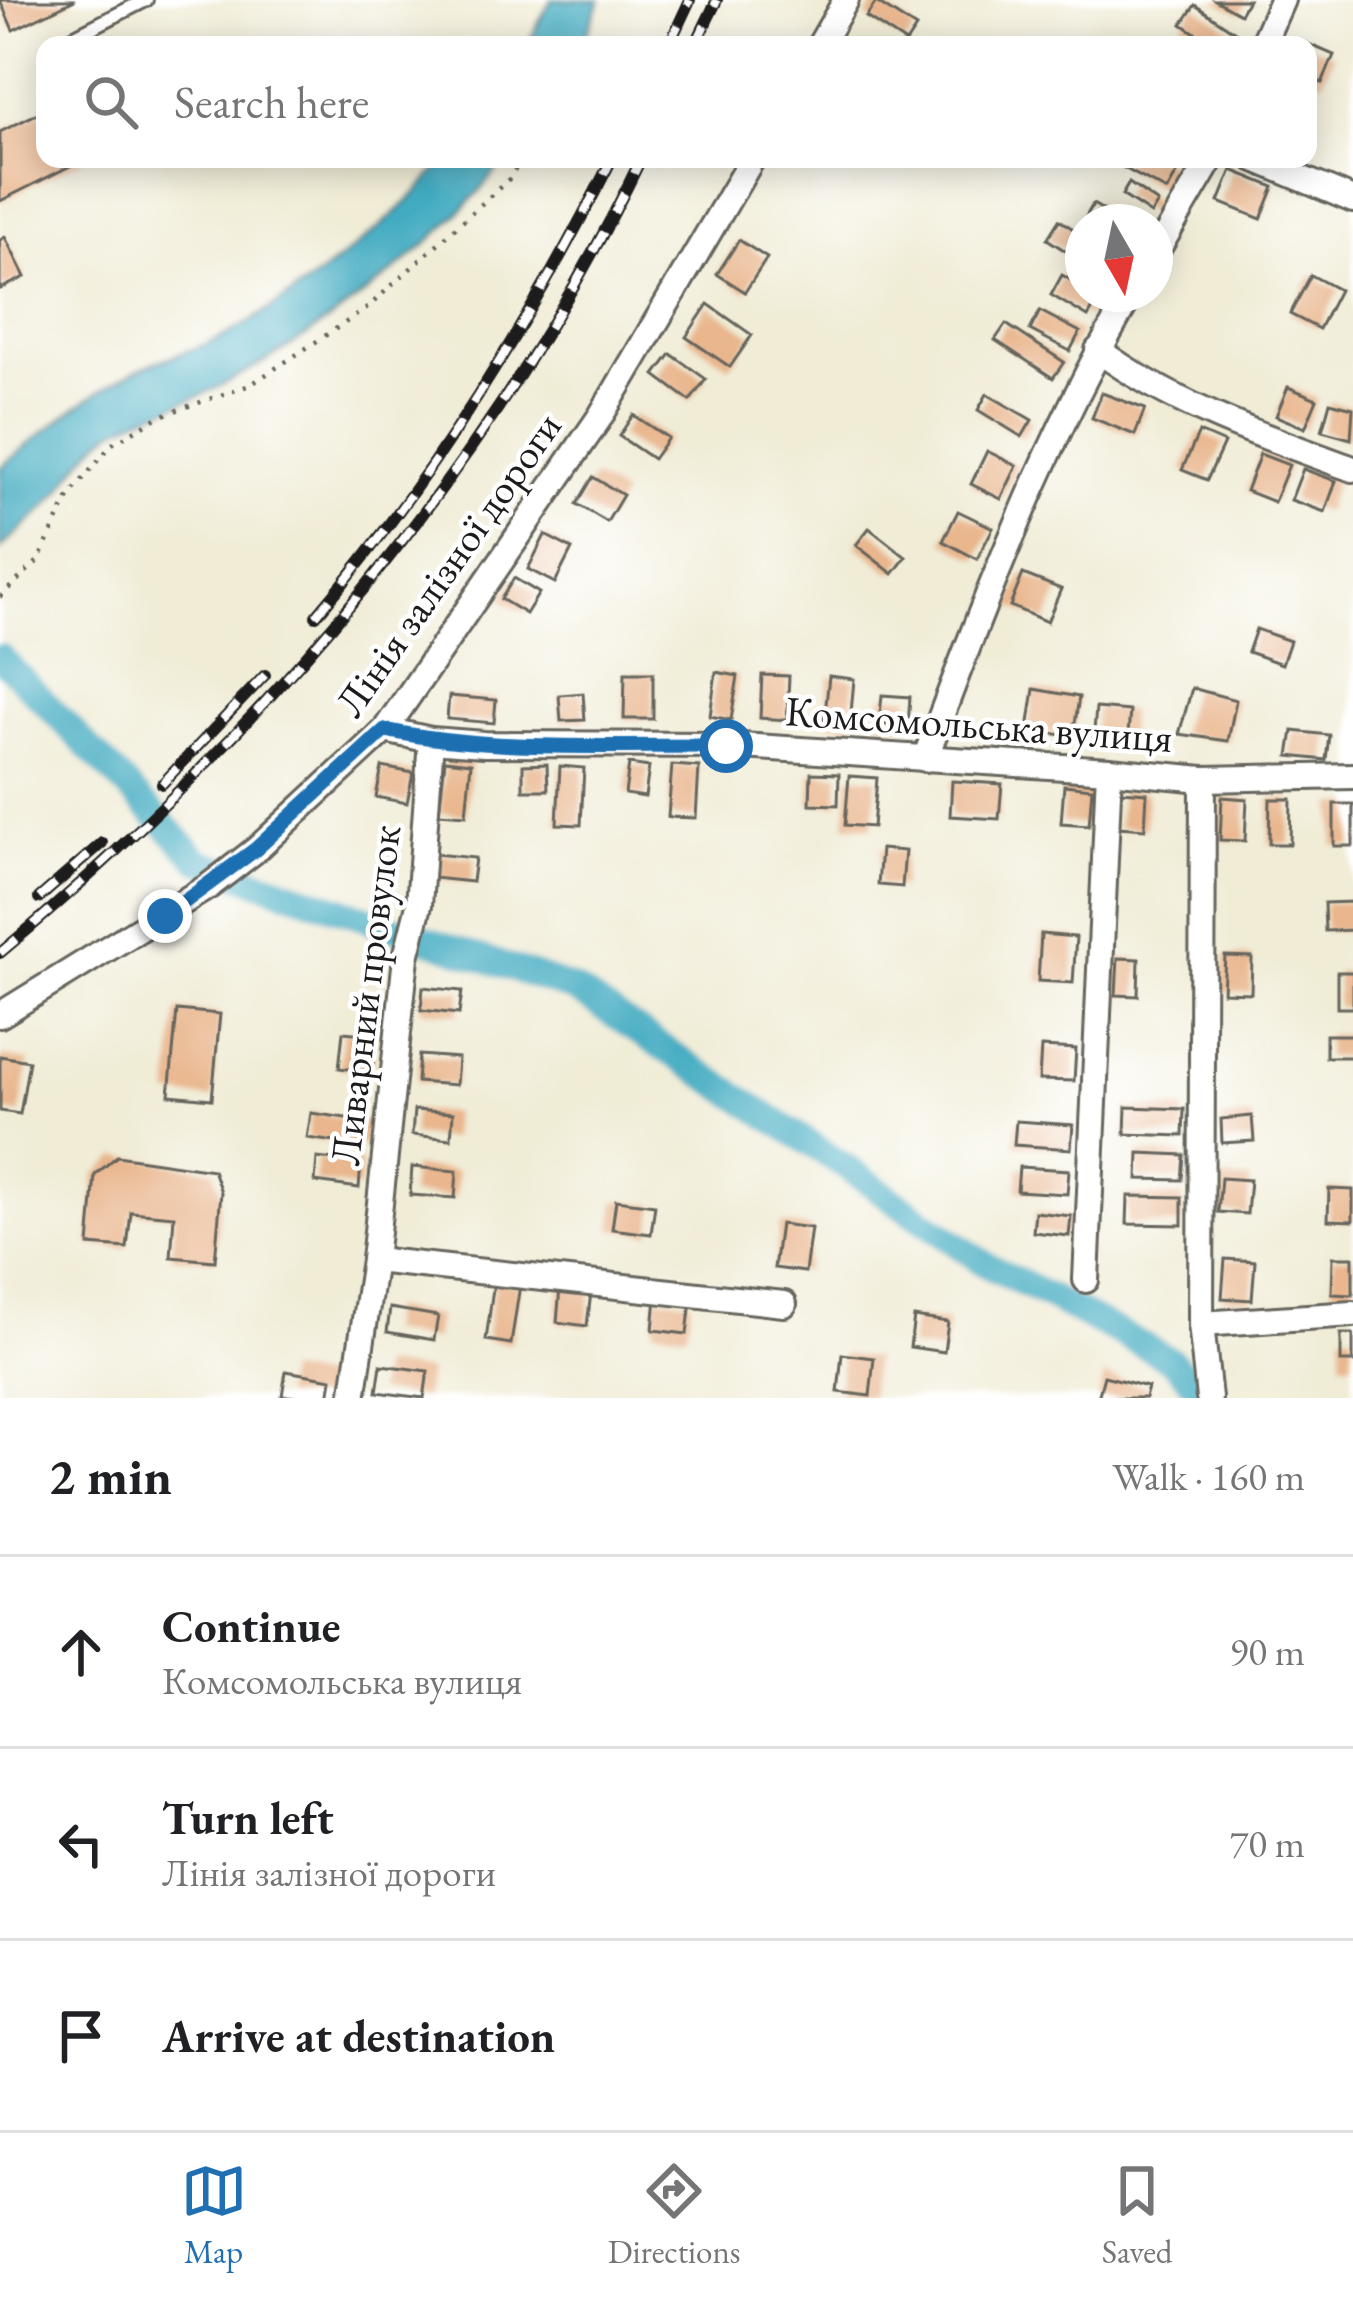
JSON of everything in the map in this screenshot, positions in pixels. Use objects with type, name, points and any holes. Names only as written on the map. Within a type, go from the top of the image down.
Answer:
[{"type":"street","points":[[825,36],[846,0]]},
{"type":"street","points":[[1266,36],[1282,0]]},
{"type":"street","name":"Лінія залізної дороги","points":[[0,1015],[209,886],[385,730],[600,417],[747,168]]},
{"type":"street","points":[[1173,223],[1206,168]]},
{"type":"street","points":[[1277,168],[1353,200]]},
{"type":"street","points":[[925,759],[980,612],[1098,350],[1120,312]]},
{"type":"street","points":[[1098,350],[1138,379],[1262,436],[1353,470]]},
{"type":"street","name":"Комсомольська вулиця","points":[[385,730],[484,744],[726,746],[1203,779],[1353,776]]},
{"type":"street","name":"Ливарний провулок","points":[[353,1398],[374,1260],[406,957],[419,905],[431,740]]},
{"type":"street","points":[[1086,1280],[1109,770]]},
{"type":"street","points":[[1203,779],[1201,1324],[1209,1387]]},
{"type":"street","points":[[374,1260],[784,1304]]},
{"type":"street","points":[[1201,1324],[1353,1314]]},
{"type":"lane","points":[[75,36],[146,0]]},
{"type":"path","points":[[0,597],[38,561],[70,495],[112,444],[160,416],[250,386],[366,309],[516,168]]},
{"type":"water","points":[[551,0],[600,0],[586,36],[532,36]]},
{"type":"water","points":[[438,168],[498,168],[410,258],[329,320],[247,372],[107,436],[53,499],[0,549],[0,468],[65,415],[117,381],[222,337],[278,303],[373,232]]},
{"type":"building","points":[[0,0],[75,0],[13,30]]},
{"type":"building","points":[[1215,0],[1248,0],[1240,14]]},
{"type":"building","points":[[876,2],[916,28],[911,36],[895,36],[866,17]]},
{"type":"building","points":[[1195,5],[1235,32],[1232,36],[1200,36],[1182,24]]},
{"type":"building","points":[[1317,48],[1334,55],[1322,83],[1317,81]]},
{"type":"building","points":[[36,114],[36,168],[66,168],[0,201],[0,132]]},
{"type":"building","points":[[1124,168],[1176,168],[1179,170],[1167,191]]},
{"type":"building","points":[[1232,170],[1274,187],[1261,219],[1219,202]]},
{"type":"building","points":[[1129,183],[1158,203],[1136,204],[1122,195]]},
{"type":"building","points":[[1059,220],[1065,224],[1065,250],[1047,239]]},
{"type":"building","points":[[5,237],[25,277],[0,289],[0,240]]},
{"type":"building","points":[[739,240],[767,258],[745,292],[717,274]]},
{"type":"building","points":[[1062,275],[1065,277],[1065,303],[1051,295]]},
{"type":"building","points":[[1311,275],[1339,290],[1319,329],[1290,314]]},
{"type":"building","points":[[708,304],[752,335],[730,367],[686,337]]},
{"type":"building","points":[[1040,311],[1080,332],[1070,351],[1030,330]]},
{"type":"building","points":[[1006,324],[1064,362],[1053,378],[995,340]]},
{"type":"building","points":[[671,354],[706,379],[690,401],[655,375]]},
{"type":"building","points":[[1288,387],[1317,399],[1305,428],[1276,416]]},
{"type":"building","points":[[1102,393],[1145,409],[1135,435],[1092,418]]},
{"type":"building","points":[[987,394],[1032,420],[1022,437],[978,410]]},
{"type":"building","points":[[1330,402],[1353,408],[1351,439],[1322,431]]},
{"type":"building","points":[[633,415],[668,438],[653,459],[619,436]]},
{"type":"building","points":[[1199,432],[1224,443],[1207,480],[1182,470]]},
{"type":"building","points":[[987,451],[1017,466],[1001,499],[971,484]]},
{"type":"building","points":[[1260,454],[1289,465],[1274,502],[1246,491]]},
{"type":"building","points":[[1303,469],[1336,481],[1325,512],[1291,500]]},
{"type":"building","points":[[593,477],[623,495],[607,522],[577,504]]},
{"type":"building","points":[[958,511],[993,528],[977,559],[943,541]]},
{"type":"building","points":[[869,528],[906,557],[893,574],[856,545]]},
{"type":"building","points":[[545,535],[572,549],[555,583],[528,569]]},
{"type":"building","points":[[1023,574],[1061,589],[1047,622],[1010,606]]},
{"type":"building","points":[[514,578],[539,593],[526,614],[501,599]]},
{"type":"building","points":[[1256,629],[1290,641],[1282,664],[1248,652]]},
{"type":"building","points":[[716,672],[738,676],[731,720],[710,716]]},
{"type":"building","points":[[625,673],[653,673],[653,719],[624,719]]},
{"type":"building","points":[[762,675],[789,676],[787,720],[760,718]]},
{"type":"building","points":[[829,676],[854,679],[850,725],[824,723]]},
{"type":"building","points":[[1192,688],[1236,700],[1228,741],[1179,734]]},
{"type":"building","points":[[1034,689],[1079,697],[1073,737],[1028,729]]},
{"type":"building","points":[[583,693],[585,720],[561,721],[559,695]]},
{"type":"building","points":[[882,695],[910,697],[908,727],[879,724]]},
{"type":"building","points":[[449,696],[496,700],[494,723],[447,719]]},
{"type":"building","points":[[1096,708],[1130,711],[1127,745],[1093,742]]},
{"type":"building","points":[[1293,731],[1329,735],[1326,760],[1289,756]]},
{"type":"building","points":[[445,760],[471,763],[466,815],[439,813]]},
{"type":"building","points":[[547,764],[548,790],[523,790],[523,765]]},
{"type":"building","points":[[629,764],[649,767],[645,797],[625,794]]},
{"type":"building","points":[[672,765],[699,767],[696,818],[668,817]]},
{"type":"building","points":[[560,766],[584,768],[581,825],[557,824]]},
{"type":"building","points":[[382,767],[413,773],[407,803],[376,797]]},
{"type":"building","points":[[811,773],[839,774],[838,805],[810,804]]},
{"type":"building","points":[[849,776],[877,778],[873,827],[845,825]]},
{"type":"building","points":[[952,781],[1002,784],[999,819],[950,816]]},
{"type":"building","points":[[1064,785],[1092,788],[1089,825],[1061,823]]},
{"type":"building","points":[[1121,791],[1147,793],[1145,829],[1118,827]]},
{"type":"building","points":[[1222,797],[1247,799],[1245,841],[1220,840]]},
{"type":"building","points":[[1270,799],[1291,799],[1290,844],[1269,844]]},
{"type":"building","points":[[1334,804],[1353,804],[1353,846],[1334,846]]},
{"type":"building","points":[[881,849],[905,851],[902,887],[878,885]]},
{"type":"building","points":[[435,854],[475,858],[472,882],[433,878]]},
{"type":"building","points":[[1353,902],[1353,930],[1325,931],[1324,903]]},
{"type":"building","points":[[1041,934],[1076,937],[1073,983],[1038,981]]},
{"type":"building","points":[[1225,956],[1252,957],[1251,993],[1223,992]]},
{"type":"building","points":[[1118,958],[1139,959],[1138,996],[1116,995]]},
{"type":"building","points":[[1337,972],[1353,972],[1353,1008],[1337,1008]]},
{"type":"building","points":[[423,987],[462,991],[459,1014],[421,1010]]},
{"type":"building","points":[[177,1010],[220,1014],[212,1099],[169,1095]]},
{"type":"building","points":[[343,1032],[376,1035],[372,1072],[339,1068]]},
{"type":"building","points":[[1326,1035],[1353,1035],[1353,1057],[1326,1057]]},
{"type":"building","points":[[1041,1047],[1076,1049],[1074,1081],[1039,1080]]},
{"type":"building","points":[[419,1055],[458,1058],[456,1085],[417,1082]]},
{"type":"building","points":[[0,1056],[29,1061],[20,1114],[0,1111]]},
{"type":"building","points":[[1126,1107],[1184,1109],[1183,1136],[1125,1134]]},
{"type":"building","points":[[414,1110],[453,1113],[451,1139],[412,1135]]},
{"type":"building","points":[[311,1113],[367,1121],[364,1146],[307,1138]]},
{"type":"building","points":[[1252,1116],[1254,1141],[1222,1143],[1221,1119]]},
{"type":"building","points":[[1016,1121],[1073,1125],[1071,1149],[1014,1145]]},
{"type":"building","points":[[1139,1153],[1184,1155],[1182,1180],[1138,1179]]},
{"type":"building","points":[[117,1156],[213,1170],[221,1192],[215,1261],[171,1257],[174,1216],[131,1212],[127,1248],[89,1245],[95,1175]]},
{"type":"building","points":[[317,1158],[361,1163],[359,1188],[315,1182]]},
{"type":"building","points":[[412,1167],[457,1171],[455,1198],[410,1195]]},
{"type":"building","points":[[1019,1167],[1069,1170],[1067,1194],[1017,1191]]},
{"type":"building","points":[[1221,1178],[1250,1180],[1247,1214],[1218,1212]]},
{"type":"building","points":[[1329,1189],[1353,1190],[1353,1221],[1328,1220]]},
{"type":"building","points":[[1128,1196],[1182,1197],[1182,1225],[1127,1224]]},
{"type":"building","points":[[616,1200],[655,1205],[651,1234],[612,1229]]},
{"type":"building","points":[[1035,1212],[1071,1216],[1069,1236],[1033,1232]]},
{"type":"building","points":[[780,1224],[811,1228],[805,1272],[774,1268]]},
{"type":"building","points":[[1333,1257],[1353,1257],[1353,1295],[1332,1294]]},
{"type":"building","points":[[1225,1259],[1255,1261],[1252,1300],[1222,1298]]},
{"type":"building","points":[[494,1281],[520,1285],[511,1344],[486,1340]]},
{"type":"building","points":[[560,1288],[591,1292],[587,1326],[557,1322]]},
{"type":"building","points":[[656,1297],[691,1301],[687,1334],[653,1330]]},
{"type":"building","points":[[390,1308],[438,1316],[434,1340],[387,1332]]},
{"type":"building","points":[[914,1317],[948,1322],[944,1352],[910,1347]]},
{"type":"building","points":[[1341,1334],[1353,1334],[1353,1362],[1341,1362]]},
{"type":"building","points":[[842,1354],[874,1358],[870,1396],[838,1392]]},
{"type":"building","points":[[381,1365],[428,1371],[424,1398],[377,1392]]},
{"type":"building","points":[[286,1371],[332,1379],[329,1398],[282,1396]]},
{"type":"building","points":[[1104,1376],[1148,1387],[1145,1398],[1098,1398]]},
{"type":"waterway","points":[[0,657],[200,861],[575,990],[985,1264],[1171,1360],[1209,1398]]},
{"type":"railway","points":[[673,36],[690,0]]},
{"type":"railway","points":[[699,36],[717,0]]},
{"type":"railway","points":[[316,616],[401,508],[478,396],[607,168]]},
{"type":"railway","points":[[0,953],[190,780],[363,590],[515,383],[636,168]]},
{"type":"railway","points":[[162,784],[265,675]]},
{"type":"railway","points":[[39,898],[102,843]]},
{"type":"route","points":[[165,916],[256,849],[385,730],[484,744],[726,746]]}]
